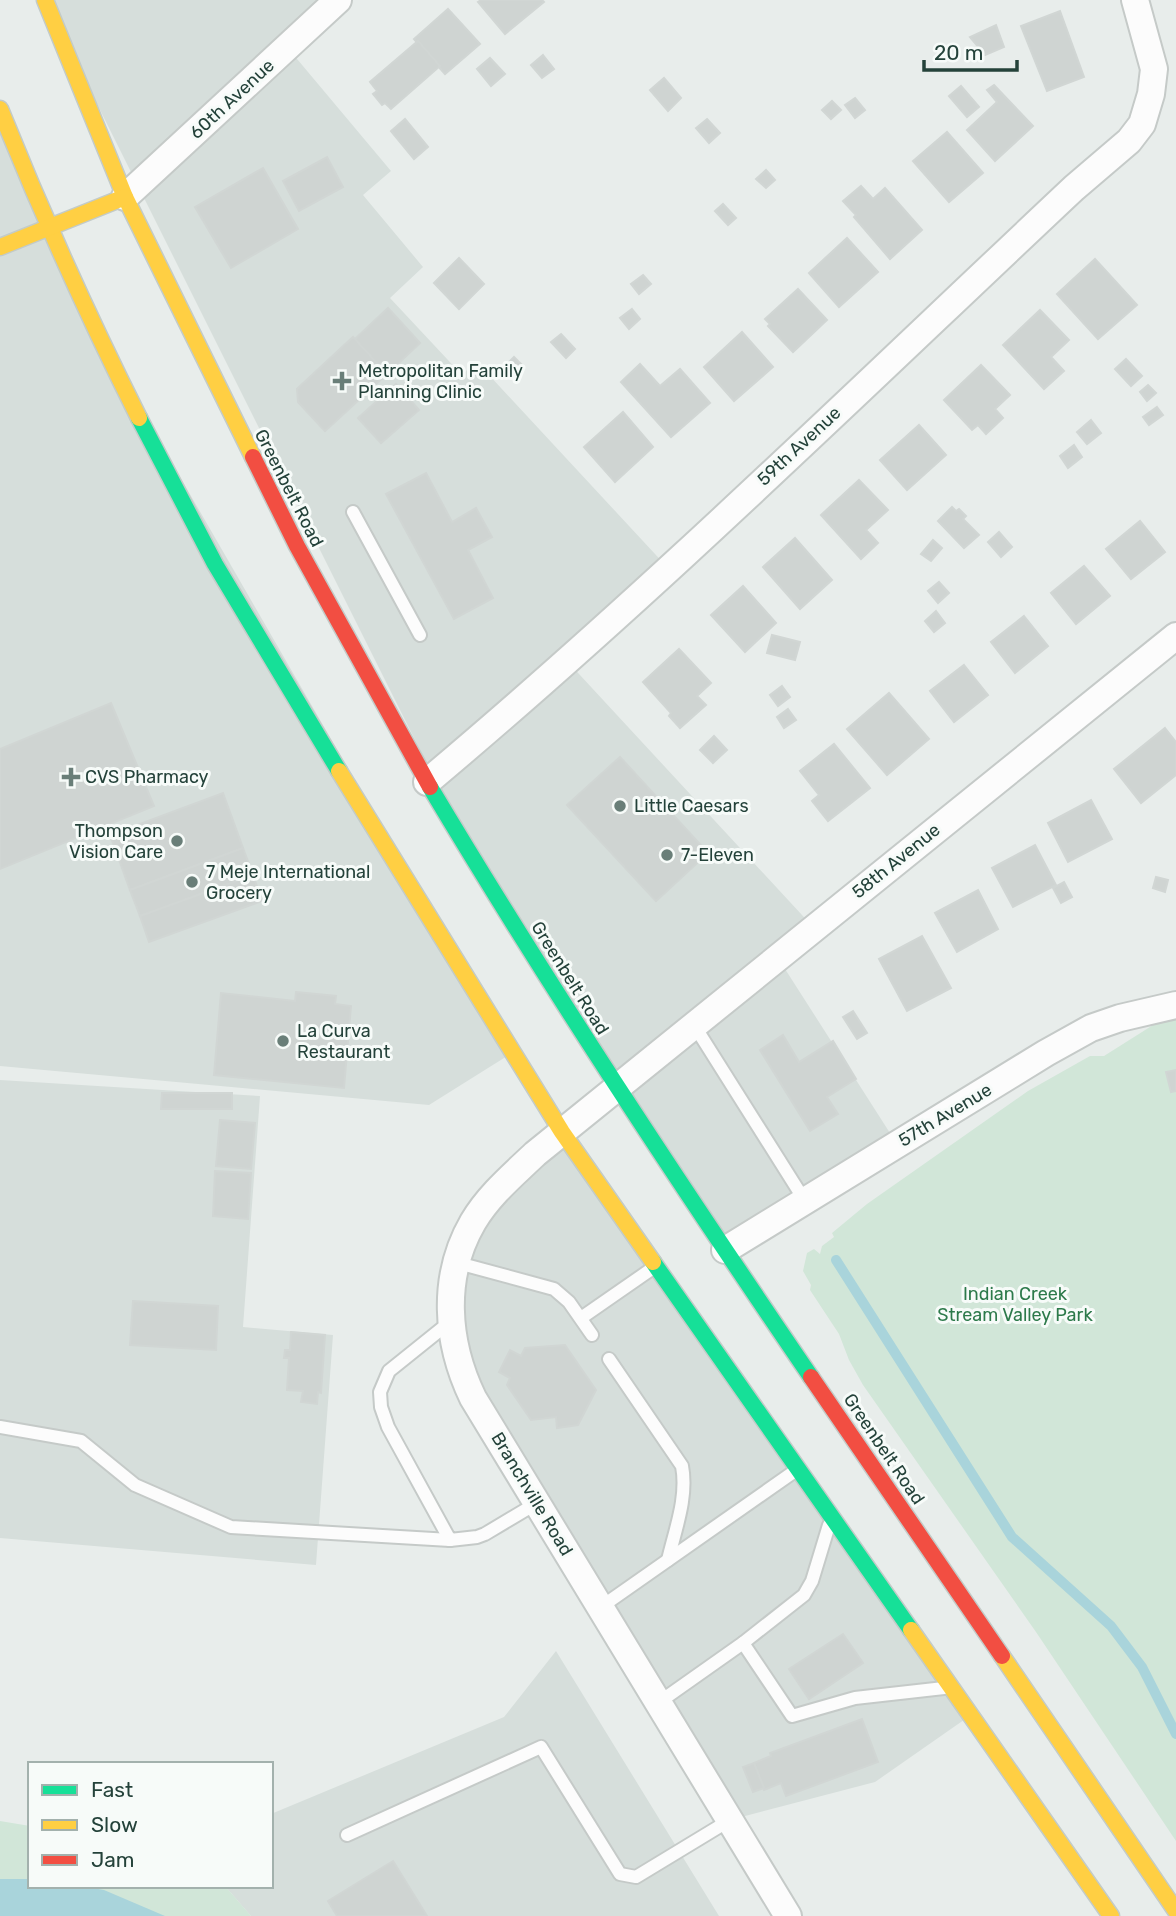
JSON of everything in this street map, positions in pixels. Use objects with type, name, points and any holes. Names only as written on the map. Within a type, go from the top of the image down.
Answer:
[{"type":"main road","name":"Greenbelt Road","points":[[45,0],[125,198],[264,482],[427,782],[483,876],[617,1087],[725,1250],[1176,1911]]},
{"type":"main road","points":[[0,110],[48,228],[95,331],[215,564],[454,962],[562,1132],[1111,1916]]},
{"type":"main road","points":[[0,247],[125,198]]},
{"type":"street","name":"60th Avenue","points":[[125,198],[338,0]]},
{"type":"street","name":"59th Avenue","points":[[427,782],[514,708],[691,547],[1074,188],[1129,141],[1142,124],[1154,69],[1135,0]]},
{"type":"street","name":"58th Avenue","points":[[617,1087],[1176,636]]},
{"type":"street","name":"57th Avenue","points":[[725,1250],[1091,1028],[1176,1005]]},
{"type":"street","name":"Branchville Road","points":[[617,1087],[510,1178],[474,1221],[464,1242],[451,1297],[450,1322],[455,1352],[461,1374],[473,1398],[788,1916]]},
{"type":"lane","points":[[353,512],[420,635]]},
{"type":"lane","points":[[694,1025],[805,1201]]},
{"type":"lane","points":[[458,1263],[554,1289],[562,1294],[592,1335]]},
{"type":"lane","points":[[581,1318],[656,1266]]},
{"type":"lane","points":[[450,1322],[389,1371],[380,1392],[381,1407],[388,1427],[450,1540]]},
{"type":"lane","points":[[609,1359],[682,1466],[685,1479],[668,1560]]},
{"type":"lane","points":[[0,1426],[81,1441],[135,1485],[231,1527],[450,1540],[485,1534],[537,1503]]},
{"type":"lane","points":[[601,1607],[798,1469]]},
{"type":"lane","points":[[658,1703],[743,1643],[804,1595],[812,1581],[831,1516]]},
{"type":"lane","points":[[743,1643],[792,1716],[855,1698],[951,1687]]},
{"type":"lane","points":[[347,1835],[541,1748],[620,1874],[636,1877],[730,1820]]},
{"type":"shaded area","points":[[45,0],[338,0],[287,47],[391,171],[363,195],[423,267],[390,298],[462,375],[476,361],[668,568],[567,661],[814,928],[778,958],[897,1144],[725,1250],[483,876]]},
{"type":"shaded area","points":[[0,110],[89,319],[512,1053],[429,1105],[0,1066]]},
{"type":"shaded area","points":[[0,1080],[260,1096],[243,1327],[333,1335],[316,1565],[0,1538]]},
{"type":"shaded area","points":[[562,1132],[971,1715],[875,1782],[730,1820],[461,1374],[464,1242]]},
{"type":"shaded area","points":[[556,1651],[719,1916],[251,1916],[227,1888],[273,1888],[273,1813],[504,1717]]},
{"type":"green space","name":"Indian Creek Stream Valley Park","points":[[1176,1017],[1176,1841],[1036,1632],[863,1385],[839,1334],[810,1290],[811,1285],[803,1271],[807,1253],[814,1249],[820,1254],[822,1246],[834,1237],[832,1233],[867,1204],[1028,1091],[1090,1056],[1104,1056],[1161,1020]]},
{"type":"green space","points":[[0,1821],[28,1826],[28,1888],[227,1888],[251,1916],[0,1916]]},
{"type":"water","points":[[0,1879],[28,1879],[28,1888],[104,1890],[165,1916],[0,1916]]},
{"type":"building","points":[[478,2],[544,2],[505,34]]},
{"type":"building","points":[[448,9],[480,44],[445,74],[414,39]]},
{"type":"building","points":[[1060,11],[1084,77],[1047,91],[1021,26]]},
{"type":"building","points":[[996,25],[1004,47],[985,55],[970,37]]},
{"type":"building","points":[[418,41],[440,66],[391,109],[385,103],[382,105],[373,94],[377,91],[370,82]]},
{"type":"building","points":[[543,55],[554,69],[542,78],[531,65]]},
{"type":"building","points":[[490,58],[505,74],[491,86],[477,69]]},
{"type":"building","points":[[664,78],[681,98],[668,111],[650,90]]},
{"type":"building","points":[[994,85],[1033,126],[995,161],[967,130],[997,102],[987,90]]},
{"type":"building","points":[[961,86],[979,107],[967,117],[949,96]]},
{"type":"building","points":[[855,98],[865,110],[855,118],[845,105]]},
{"type":"building","points":[[832,101],[841,110],[831,119],[822,110]]},
{"type":"building","points":[[405,119],[428,147],[414,159],[391,131]]},
{"type":"building","points":[[707,119],[720,133],[709,143],[696,128]]},
{"type":"building","points":[[947,132],[983,173],[949,202],[913,161]]},
{"type":"building","points":[[327,157],[343,187],[299,211],[283,181]]},
{"type":"building","points":[[263,168],[298,229],[231,268],[195,207]]},
{"type":"building","points":[[766,170],[775,180],[766,188],[756,179]]},
{"type":"building","points":[[861,186],[873,199],[885,188],[922,230],[890,259],[843,201]]},
{"type":"building","points":[[723,204],[736,218],[728,225],[715,211]]},
{"type":"building","points":[[847,238],[878,272],[839,307],[809,273]]},
{"type":"building","points":[[459,258],[484,284],[459,309],[434,283]]},
{"type":"building","points":[[1095,259],[1137,305],[1098,339],[1057,294]]},
{"type":"building","points":[[643,275],[651,284],[639,294],[631,284]]},
{"type":"building","points":[[798,289],[827,320],[793,352],[768,326],[770,324],[765,319]]},
{"type":"building","points":[[388,308],[420,343],[387,374],[355,339]]},
{"type":"building","points":[[632,309],[640,319],[629,329],[620,318]]},
{"type":"building","points":[[1040,310],[1069,340],[1051,357],[1064,371],[1044,389],[1003,345]]},
{"type":"building","points":[[742,332],[773,367],[734,401],[704,367]]},
{"type":"building","points":[[561,334],[575,349],[566,358],[551,342]]},
{"type":"building","name":"Metropolitan Family Planning Clinic","points":[[353,337],[387,374],[325,431],[298,402],[297,389]]},
{"type":"building","points":[[514,357],[523,366],[512,376],[504,367]]},
{"type":"building","points":[[1126,359],[1142,376],[1131,386],[1115,369]]},
{"type":"building","points":[[640,364],[660,386],[680,369],[710,403],[671,437],[621,382]]},
{"type":"building","points":[[981,365],[1010,395],[995,409],[1003,418],[986,434],[978,425],[972,430],[944,400]]},
{"type":"building","points":[[396,384],[419,410],[381,443],[358,418]]},
{"type":"building","points":[[1148,385],[1156,393],[1147,401],[1140,392]]},
{"type":"building","points":[[1157,407],[1163,415],[1149,425],[1143,417]]},
{"type":"building","points":[[623,412],[653,447],[615,482],[584,447]]},
{"type":"building","points":[[1091,420],[1101,433],[1087,444],[1077,432]]},
{"type":"building","points":[[919,425],[946,455],[907,490],[880,460]]},
{"type":"building","points":[[1074,445],[1082,457],[1068,468],[1060,456]]},
{"type":"building","points":[[426,473],[452,522],[476,508],[492,537],[468,550],[493,598],[454,619],[386,494]]},
{"type":"building","points":[[859,480],[888,510],[866,530],[878,543],[861,559],[821,515]]},
{"type":"building","points":[[952,507],[956,511],[959,509],[966,516],[963,519],[979,535],[964,548],[938,521]]},
{"type":"building","points":[[1140,521],[1165,552],[1131,579],[1106,549]]},
{"type":"building","points":[[999,532],[1012,547],[1001,557],[988,542]]},
{"type":"building","points":[[795,538],[832,580],[800,609],[763,567]]},
{"type":"building","points":[[933,540],[942,548],[931,561],[921,554]]},
{"type":"building","points":[[1084,566],[1110,596],[1076,624],[1051,593]]},
{"type":"building","points":[[939,582],[949,593],[938,603],[928,591]]},
{"type":"building","points":[[743,586],[776,623],[745,652],[711,615]]},
{"type":"building","points":[[936,611],[945,623],[934,632],[925,621]]},
{"type":"building","points":[[1024,616],[1048,646],[1015,673],[991,642]]},
{"type":"building","points":[[772,635],[800,642],[795,660],[767,653]]},
{"type":"building","points":[[679,649],[711,683],[697,696],[706,705],[680,728],[669,716],[671,713],[643,682]]},
{"type":"building","points":[[964,665],[988,695],[954,722],[930,691]]},
{"type":"building","points":[[782,686],[790,697],[778,706],[770,695]]},
{"type":"building","points":[[889,693],[929,739],[887,775],[847,729]]},
{"type":"building","name":"CVS Pharmacy","points":[[111,703],[154,806],[0,869],[0,749]]},
{"type":"building","points":[[788,709],[796,720],[784,728],[777,717]]},
{"type":"building","points":[[1165,728],[1176,742],[1176,775],[1141,803],[1114,769]]},
{"type":"building","points":[[714,736],[727,750],[713,763],[700,750]]},
{"type":"building","points":[[834,744],[870,788],[828,821],[812,801],[819,795],[800,771]]},
{"type":"building","points":[[620,757],[708,853],[656,901],[567,805]]},
{"type":"building","name":"Thompson Vision Care","points":[[223,793],[243,848],[130,890],[110,835]]},
{"type":"building","points":[[1091,800],[1112,839],[1068,862],[1048,823]]},
{"type":"building","points":[[1035,845],[1056,885],[1013,907],[992,868]]},
{"type":"building","name":"7 Meje International Grocery","points":[[243,848],[253,875],[140,916],[130,890]]},
{"type":"building","points":[[253,875],[262,901],[149,942],[140,916]]},
{"type":"building","points":[[1156,877],[1168,880],[1165,892],[1153,888]]},
{"type":"building","points":[[1064,882],[1072,897],[1061,903],[1053,888]]},
{"type":"building","points":[[978,890],[998,929],[957,952],[935,913]]},
{"type":"building","points":[[922,936],[951,988],[907,1011],[879,959]]},
{"type":"building","name":"La Curva Restaurant","points":[[296,992],[336,996],[335,1004],[351,1006],[344,1088],[214,1075],[221,993],[295,1001]]},
{"type":"building","points":[[853,1011],[867,1033],[857,1039],[843,1017]]},
{"type":"building","points":[[783,1035],[799,1062],[833,1041],[856,1079],[827,1097],[838,1114],[810,1131],[760,1050]]},
{"type":"building","points":[[1176,1070],[1176,1091],[1171,1092],[1166,1072]]},
{"type":"building","points":[[162,1093],[232,1093],[232,1109],[161,1109]]},
{"type":"building","points":[[220,1120],[255,1123],[251,1169],[216,1166]]},
{"type":"building","points":[[215,1171],[251,1173],[248,1219],[213,1216]]},
{"type":"building","points":[[133,1301],[218,1306],[216,1350],[130,1345]]},
{"type":"building","points":[[291,1332],[325,1335],[321,1393],[318,1392],[317,1404],[301,1402],[303,1391],[287,1390],[289,1358],[284,1358],[285,1350],[290,1350]]},
{"type":"building","points":[[565,1345],[596,1390],[578,1425],[557,1428],[556,1417],[531,1420],[507,1385],[510,1378],[499,1372],[510,1350],[521,1356],[525,1348]]},
{"type":"building","points":[[843,1634],[863,1663],[809,1699],[789,1669]]},
{"type":"building","points":[[862,1719],[878,1762],[786,1796],[781,1783],[764,1790],[754,1763],[771,1756],[770,1753]]},
{"type":"building","points":[[754,1763],[764,1788],[753,1792],[743,1767]]},
{"type":"building","points":[[393,1861],[427,1916],[337,1916],[328,1901]]},
{"type":"waterway","points":[[836,1260],[1012,1537],[1111,1626],[1142,1667],[1176,1734]]},
{"type":"traffic: fast","points":[[139,418],[215,564],[339,771]]},
{"type":"traffic: fast","points":[[430,787],[616,1085],[811,1377]]},
{"type":"traffic: fast","points":[[653,1262],[911,1630]]},
{"type":"traffic: slow","points":[[45,0],[125,197],[253,457]]},
{"type":"traffic: slow","points":[[0,109],[66,265],[139,418]]},
{"type":"traffic: slow","points":[[0,247],[125,197]]},
{"type":"traffic: slow","points":[[339,771],[562,1132],[653,1262]]},
{"type":"traffic: slow","points":[[911,1630],[1111,1916]]},
{"type":"traffic: slow","points":[[1002,1656],[1176,1911]]},
{"type":"traffic: jam","points":[[253,457],[297,546],[430,787]]},
{"type":"traffic: jam","points":[[811,1377],[1002,1656]]},
{"type":"place","name":"Metropolitan Family Planning Clinic","points":[[342,381]]},
{"type":"place","name":"CVS Pharmacy","points":[[71,777]]},
{"type":"place","name":"Little Caesars","points":[[620,806]]},
{"type":"place","name":"Thompson Vision Care","points":[[177,841]]},
{"type":"place","name":"7-Eleven","points":[[667,855]]},
{"type":"place","name":"7 Meje International Grocery","points":[[192,882]]},
{"type":"place","name":"La Curva Restaurant","points":[[283,1041]]}]
